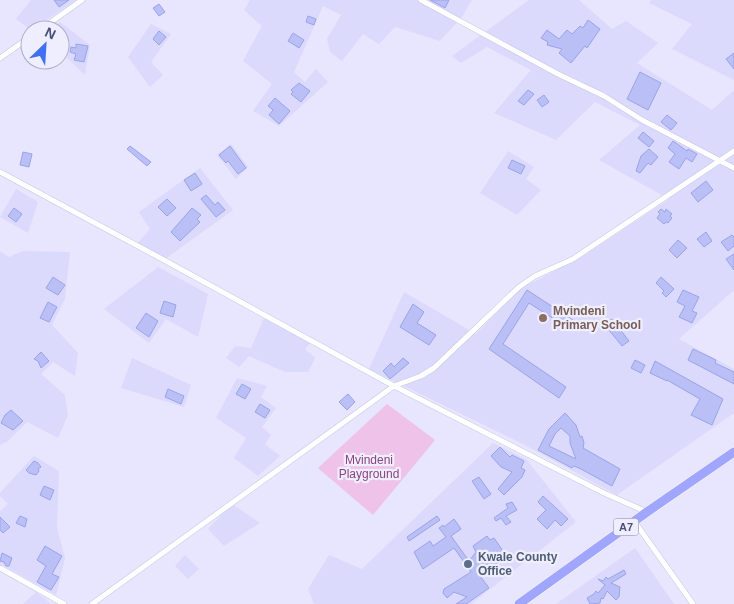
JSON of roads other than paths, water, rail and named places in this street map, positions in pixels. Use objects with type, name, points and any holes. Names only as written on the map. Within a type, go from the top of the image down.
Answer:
[{"type":"highway","name":"A7","points":[[519,604],[734,452]]},
{"type":"street","points":[[54,20],[82,0]]},
{"type":"street","points":[[421,0],[558,74],[604,96],[642,120],[734,168]]},
{"type":"street","points":[[0,58],[20,44]]},
{"type":"street","points":[[92,604],[394,386],[421,376],[434,368],[519,287],[535,276],[573,259],[734,151]]},
{"type":"street","points":[[0,172],[394,386],[604,493],[647,512]]},
{"type":"street","points":[[634,521],[693,604]]},
{"type":"street","points":[[0,568],[64,604]]},
{"type":"place","name":"Mvindeni Primary School","points":[[543,318]]},
{"type":"place","name":"Kwale County Office","points":[[468,564]]},
{"type":"park label","name":"Mvindeni Playground","points":[[369,467]]}]
